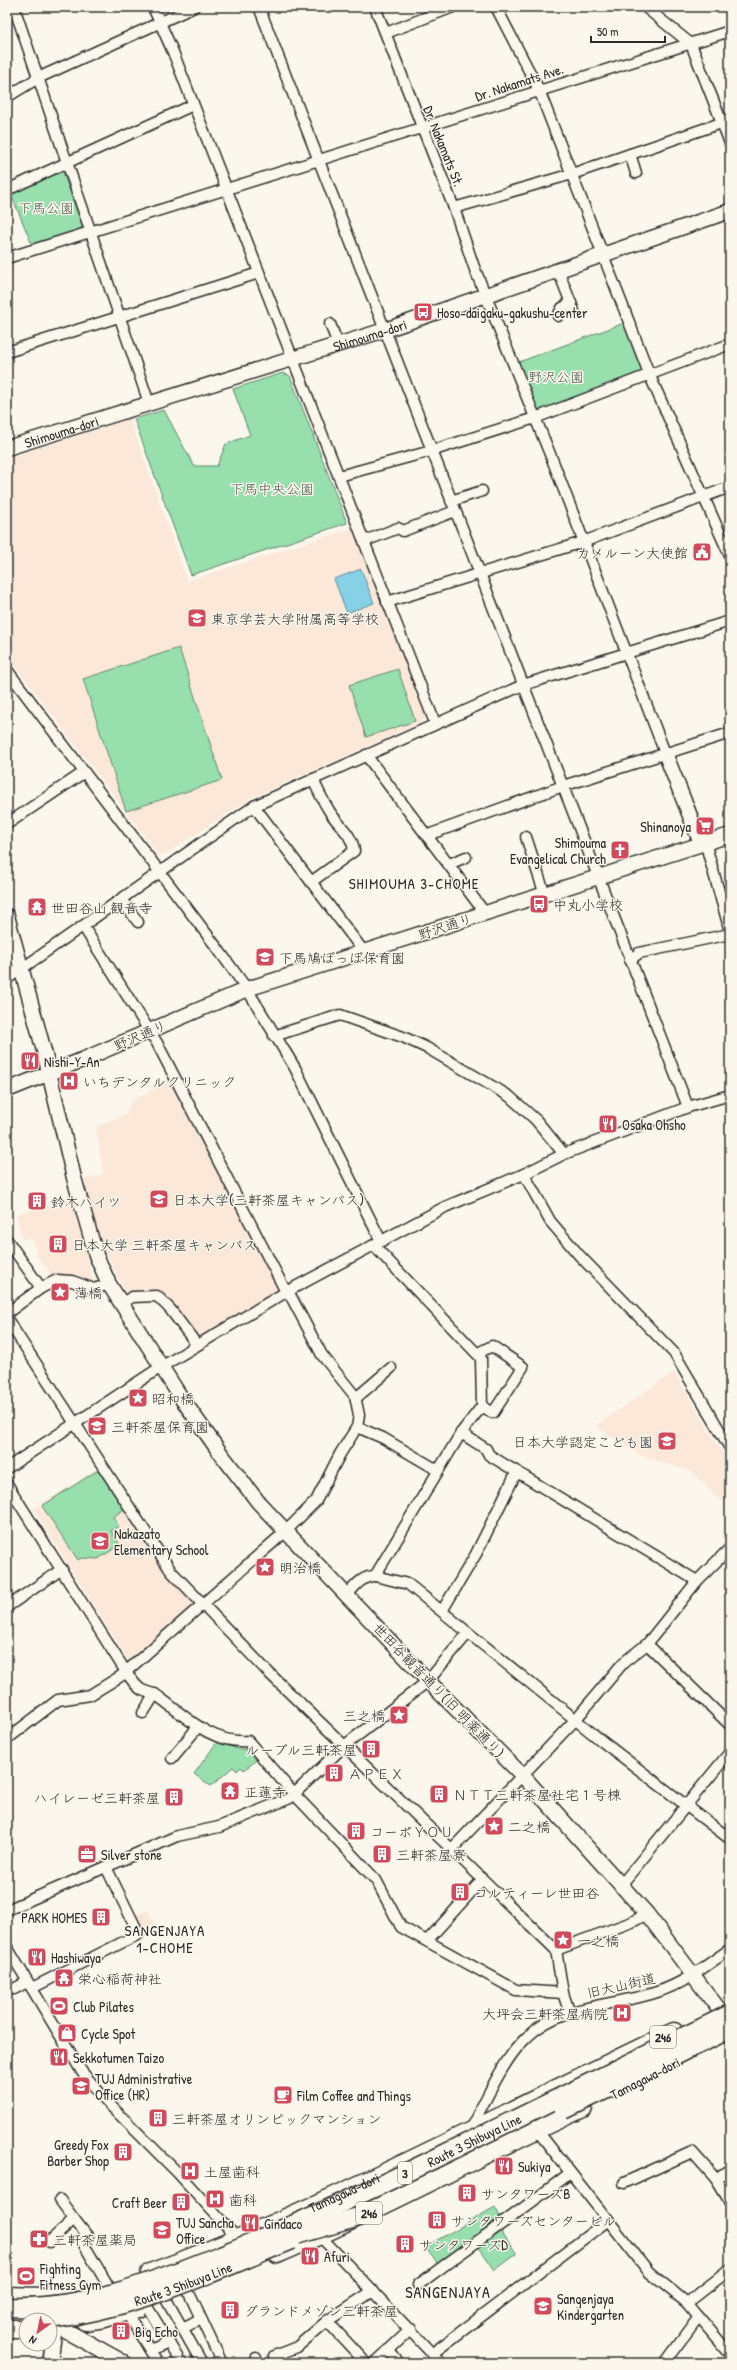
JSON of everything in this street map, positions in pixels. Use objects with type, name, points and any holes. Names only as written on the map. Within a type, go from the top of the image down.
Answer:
[{"type":"highway","name":"Tamagawa-dori","points":[[7,2296],[43,2297],[93,2290],[237,2238],[360,2185],[470,2129],[727,2014]]},
{"type":"highway","name":"Route 3 Shibuya Line","points":[[7,2308],[68,2303],[117,2294],[170,2275],[287,2228],[356,2197],[727,2014]]},
{"type":"highway","name":"Route 3 Shibuya Line","points":[[58,2321],[144,2298],[298,2237],[359,2210],[730,2028]]},
{"type":"highway","name":"Tamagawa-dori","points":[[58,2322],[105,2318],[226,2276],[320,2236],[536,2129],[624,2090],[730,2035]]},
{"type":"highway","name":"246","points":[[7,2320],[74,2313],[128,2300],[301,2233],[362,2216]]},
{"type":"highway","points":[[7,2311],[7,2320],[18,2321]]},
{"type":"highway","points":[[7,2329],[18,2329]]},
{"type":"main road","name":"3","points":[[7,2303],[19,2312]]},
{"type":"main road","name":"3","points":[[58,2328],[124,2363]]},
{"type":"street","points":[[153,7],[161,22],[435,723]]},
{"type":"street","points":[[7,97],[38,78],[194,7]]},
{"type":"street","points":[[259,7],[688,1107]]},
{"type":"street","name":"Dr. Nakamats St.","points":[[375,7],[665,754]]},
{"type":"street","points":[[386,33],[453,7]]},
{"type":"street","points":[[496,7],[539,90],[650,376],[730,556]]},
{"type":"street","points":[[645,7],[691,44],[713,99],[726,121],[730,143]]},
{"type":"street","points":[[14,10],[32,58],[149,404]]},
{"type":"street","name":"Dr. Nakamats Ave.","points":[[7,258],[730,31]]},
{"type":"street","points":[[7,190],[193,105]]},
{"type":"street","points":[[454,208],[572,174],[726,121]]},
{"type":"street","points":[[630,154],[636,173]]},
{"type":"street","name":"Shimouma-dori","points":[[7,448],[385,330],[730,211]]},
{"type":"street","points":[[558,270],[573,307],[562,308],[558,316]]},
{"type":"street","points":[[7,352],[259,273]]},
{"type":"street","points":[[330,324],[338,344]]},
{"type":"street","points":[[339,476],[431,451],[535,418],[650,376],[730,344]]},
{"type":"street","points":[[387,602],[583,542],[730,487]]},
{"type":"street","points":[[365,541],[398,528],[403,531],[482,491]]},
{"type":"street","points":[[7,980],[254,806],[435,723],[523,685],[730,620]]},
{"type":"street","points":[[7,670],[247,989],[274,1036],[295,1068],[311,1098],[378,1242],[444,1321],[478,1353],[481,1358],[482,1406],[461,1433],[375,1576]]},
{"type":"street","points":[[428,835],[563,786],[730,733]]},
{"type":"street","points":[[665,754],[698,836],[708,853],[730,931]]},
{"type":"street","points":[[366,755],[428,835],[485,913]]},
{"type":"street","points":[[7,824],[83,773]]},
{"type":"street","points":[[311,882],[354,851],[354,843],[330,814],[313,779]]},
{"type":"street","points":[[254,806],[364,952]]},
{"type":"street","name":"野沢通り","points":[[7,1090],[247,989],[730,834]]},
{"type":"street","points":[[526,837],[545,894]]},
{"type":"street","points":[[449,864],[466,857]]},
{"type":"street","points":[[121,899],[138,922]]},
{"type":"street","name":"世田谷観音通り(旧 明薬通り)","points":[[7,916],[49,1073],[88,1233],[109,1284],[161,1367],[221,1454],[286,1531],[428,1681],[523,1776],[647,1914],[727,2014]]},
{"type":"street","points":[[7,1739],[58,1700],[90,1695],[126,1672],[286,1531],[316,1501],[340,1454],[357,1427],[360,1415],[356,1398],[322,1355],[287,1291],[150,1030],[83,926]]},
{"type":"street","points":[[630,960],[639,953],[730,934]]},
{"type":"street","points":[[274,1036],[340,1015],[403,1037],[427,1048],[509,1096],[536,1120],[564,1154]]},
{"type":"street","points":[[7,1468],[161,1367],[287,1291],[445,1207],[524,1174],[564,1154],[688,1107],[730,1095]]},
{"type":"street","points":[[524,1174],[550,1221],[574,1249],[674,1353],[730,1448]]},
{"type":"street","points":[[7,1240],[41,1288]]},
{"type":"street","points":[[7,1313],[41,1288],[57,1280],[72,1281],[94,1289],[109,1284]]},
{"type":"street","points":[[122,1303],[132,1297],[157,1296],[170,1309],[198,1345]]},
{"type":"street","points":[[7,1319],[172,1571],[202,1604],[344,1746],[556,1950],[563,1993],[569,2011]]},
{"type":"street","points":[[478,1353],[492,1346],[523,1367],[494,1413],[482,1406]]},
{"type":"street","points":[[356,1398],[391,1368]]},
{"type":"street","points":[[357,1427],[384,1438],[434,1468]]},
{"type":"street","points":[[461,1433],[486,1449],[489,1454],[696,1581]]},
{"type":"street","points":[[442,1611],[476,1554],[517,1471]]},
{"type":"street","points":[[7,1484],[126,1672],[140,1690],[155,1694],[198,1727],[215,1736],[236,1742],[248,1741],[292,1796],[376,1880],[401,1928],[516,1990],[563,1993]]},
{"type":"street","points":[[451,1850],[576,1719],[623,1663],[647,1644],[696,1581],[730,1548]]},
{"type":"street","points":[[7,1607],[62,1569]]},
{"type":"street","points":[[347,1595],[361,1580],[368,1576],[375,1576],[408,1584],[576,1719],[730,1839]]},
{"type":"street","points":[[7,1910],[177,1836],[219,1827],[292,1796],[344,1746],[428,1681],[468,1633]]},
{"type":"street","points":[[647,1644],[730,1725]]},
{"type":"street","points":[[143,1713],[155,1694]]},
{"type":"street","points":[[172,1758],[198,1727]]},
{"type":"street","points":[[621,1885],[730,1752]]},
{"type":"street","points":[[7,1988],[14,1989],[29,1985],[139,1934],[106,1867]]},
{"type":"street","points":[[427,1941],[482,1880]]},
{"type":"street","points":[[556,1950],[632,1922],[647,1914]]},
{"type":"street","points":[[7,1947],[82,2072],[109,2104],[177,2172],[237,2238]]},
{"type":"street","name":"旧大山街道","points":[[470,2129],[514,2050],[539,2028],[569,2011],[626,2001],[656,1993],[677,1985],[730,1949]]},
{"type":"street","points":[[536,2129],[649,2272],[687,2302],[730,2354],[728,2363]]},
{"type":"street","points":[[624,2183],[692,2152],[716,2179],[730,2202]]},
{"type":"street","points":[[716,2179],[730,2170]]},
{"type":"street","points":[[418,2285],[468,2247],[504,2224],[570,2173]]},
{"type":"street","points":[[56,2312],[67,2299],[93,2290],[86,2240],[74,2219],[60,2200]]},
{"type":"street","points":[[49,2242],[74,2219]]},
{"type":"street","points":[[320,2236],[411,2329],[436,2360],[608,2221]]},
{"type":"street","points":[[687,2302],[728,2271]]},
{"type":"street","points":[[274,2356],[297,2347],[327,2321],[373,2291]]},
{"type":"street","points":[[189,2293],[218,2361]]},
{"type":"street","points":[[167,2301],[202,2363]]},
{"type":"street","points":[[148,2308],[181,2363]]},
{"type":"street","points":[[128,2315],[158,2363]]},
{"type":"street","points":[[665,2363],[699,2317]]},
{"type":"street","points":[[183,2328],[200,2319]]},
{"type":"street","points":[[327,2321],[366,2363]]},
{"type":"street","points":[[375,2363],[411,2329]]},
{"type":"street","points":[[150,2350],[169,2342]]},
{"type":"street","points":[[388,2350],[400,2363]]},
{"type":"shaded area","name":"東京学芸大学附属高等学校","points":[[130,419],[187,581],[352,528],[427,715],[421,723],[251,798],[164,855],[158,854],[7,655],[7,457]]},
{"type":"shaded area","name":"日本大学(三軒茶屋キャンパス)","points":[[170,1079],[278,1290],[197,1339],[156,1293],[128,1297],[97,1234],[80,1181],[103,1174],[96,1127],[126,1114],[131,1102]]},
{"type":"shaded area","name":"日本大学 三軒茶屋キャンパス","points":[[71,1200],[93,1280],[87,1282],[73,1278],[52,1276],[37,1256],[32,1238],[22,1239],[16,1214]]},
{"type":"shaded area","name":"日本大学認定こども園","points":[[674,1372],[730,1465],[730,1496],[720,1501],[692,1472],[641,1456],[595,1426]]},
{"type":"shaded area","name":"Nakazato Elementary School","points":[[99,1468],[168,1574],[195,1604],[130,1663],[33,1509]]},
{"type":"shaded area","points":[[147,1910],[155,1924],[142,1930],[135,1916]]},
{"type":"green space","name":"下馬公園","points":[[61,167],[82,225],[80,230],[33,247],[10,192]]},
{"type":"green space","name":"野沢公園","points":[[624,323],[643,371],[537,411],[519,362]]},
{"type":"green space","name":"下馬中央公園","points":[[283,373],[290,376],[347,523],[191,575],[134,419],[164,410],[194,466],[217,466],[226,444],[250,435],[233,389]]},
{"type":"green space","points":[[179,648],[222,780],[126,811],[83,679]]},
{"type":"green space","points":[[398,669],[415,721],[366,737],[349,685]]},
{"type":"green space","points":[[98,1470],[124,1509],[113,1517],[119,1526],[111,1531],[120,1545],[98,1559],[81,1558],[78,1560],[42,1506]]},
{"type":"green space","points":[[217,1742],[238,1749],[249,1749],[258,1759],[244,1770],[241,1767],[237,1771],[233,1767],[211,1786],[194,1774]]},
{"type":"green space","points":[[495,2207],[504,2224],[499,2228],[517,2254],[495,2270],[476,2243],[439,2266],[425,2247]]},
{"type":"water","points":[[361,569],[374,603],[347,613],[334,579]]},
{"type":"place","name":"Hoso-daigaku-gakushu-center","points":[[423,312]]},
{"type":"place","name":"カメルーン大使館","points":[[702,552]]},
{"type":"place","name":"東京学芸大学附属高等学校","points":[[197,618]]},
{"type":"place","name":"Shinanoya","points":[[705,826]]},
{"type":"place","name":"Shimouma Evangelical Church","points":[[620,850]]},
{"type":"place","name":"中丸小学校","points":[[539,904]]},
{"type":"place","name":"世田谷山 観音寺","points":[[37,907]]},
{"type":"place","name":"下馬鳩ぽっぽ保育園","points":[[265,957]]},
{"type":"place","name":"Nishi-Y-An","points":[[30,1061]]},
{"type":"place","name":"いちデンタルクリニック","points":[[69,1081]]},
{"type":"place","name":"Osaka Ohsho","points":[[608,1124]]},
{"type":"place","name":"日本大学(三軒茶屋キャンパス)","points":[[159,1199]]},
{"type":"place","name":"鈴木ハイツ","points":[[37,1201]]},
{"type":"place","name":"日本大学 三軒茶屋キャンパス","points":[[58,1244]]},
{"type":"place","name":"薄橋","points":[[60,1292]]},
{"type":"place","name":"昭和橋","points":[[138,1398]]},
{"type":"place","name":"三軒茶屋保育園","points":[[97,1426]]},
{"type":"place","name":"日本大学認定こども園","points":[[667,1441]]},
{"type":"place","name":"Nakazato Elementary School","points":[[100,1541]]},
{"type":"place","name":"明治橋","points":[[265,1567]]},
{"type":"place","name":"三之橋","points":[[399,1715]]},
{"type":"place","name":"ルーブル三軒茶屋","points":[[371,1749]]},
{"type":"place","name":"ＡＰＥＸ","points":[[334,1773]]},
{"type":"place","name":"正蓮寺","points":[[230,1791]]},
{"type":"place","name":"ＮＴＴ三軒茶屋社宅１号棟","points":[[439,1794]]},
{"type":"place","name":"ハイレーゼ三軒茶屋","points":[[174,1797]]},
{"type":"place","name":"二之橋","points":[[494,1826]]},
{"type":"place","name":"コーポＹＯＵ","points":[[356,1831]]},
{"type":"place","name":"Silver stone","points":[[87,1854]]},
{"type":"place","name":"三軒茶屋寮","points":[[382,1854]]},
{"type":"place","name":"コルティーレ世田谷","points":[[460,1892]]},
{"type":"place","name":"PARK HOMES","points":[[101,1917]]},
{"type":"place","name":"一之橋","points":[[563,1940]]},
{"type":"place","name":"Hashiwaya","points":[[37,1957]]},
{"type":"place","name":"栄心稲荷神社","points":[[64,1978]]},
{"type":"place","name":"Club Pilates","points":[[59,2006]]},
{"type":"place","name":"大坪会三軒茶屋病院","points":[[622,2013]]},
{"type":"place","name":"Cycle Spot","points":[[67,2033]]},
{"type":"place","name":"Sekkotumen Taizo","points":[[59,2057]]},
{"type":"place","name":"TUJ Administrative Office (HR)","points":[[81,2086]]},
{"type":"place","name":"Film Coffee and Things","points":[[283,2095]]},
{"type":"place","name":"三軒茶屋オリンピックマンション","points":[[158,2118]]},
{"type":"place","name":"Greedy Fox Barber Shop","points":[[123,2152]]},
{"type":"place","name":"Sukiya","points":[[504,2166]]},
{"type":"place","name":"土屋歯科","points":[[190,2171]]},
{"type":"place","name":"サンタワーズB","points":[[467,2193]]},
{"type":"place","name":"歯科","points":[[215,2199]]},
{"type":"place","name":"Craft Beer","points":[[181,2202]]},
{"type":"place","name":"サンタワーズセンタービル","points":[[437,2220]]},
{"type":"place","name":"Gindaco","points":[[250,2223]]},
{"type":"place","name":"TUJ Sancha Office","points":[[162,2230]]},
{"type":"place","name":"三軒茶屋薬局","points":[[39,2239]]},
{"type":"place","name":"サンタワーズD","points":[[405,2244]]},
{"type":"place","name":"Afuri","points":[[310,2256]]},
{"type":"place","name":"Fighting Fitness Gym","points":[[26,2276]]},
{"type":"place","name":"Sangenjaya Kindergarten","points":[[543,2306]]},
{"type":"place","name":"グランドメゾン三軒茶屋","points":[[230,2310]]},
{"type":"place","name":"Big Echo","points":[[121,2331]]},
{"type":"district","name":"SHIMOUMA 3-CHOME","points":[[414,883]]},
{"type":"district","name":"SANGENJAYA 1-CHOME","points":[[165,1938]]},
{"type":"district","name":"SANGENJAYA","points":[[448,2292]]}]
